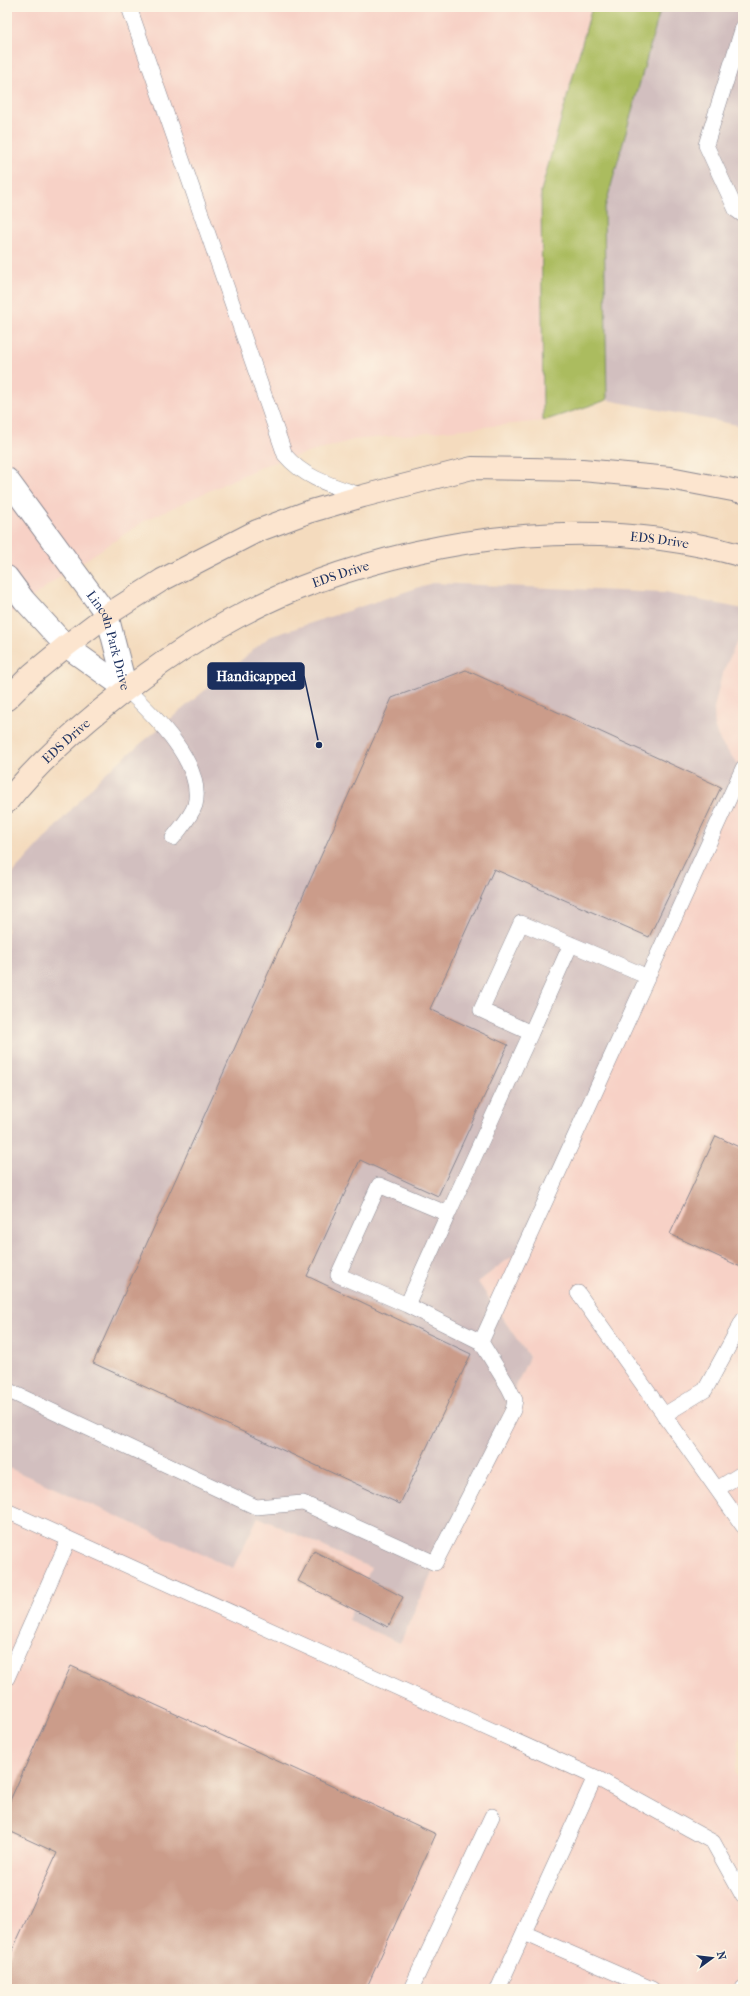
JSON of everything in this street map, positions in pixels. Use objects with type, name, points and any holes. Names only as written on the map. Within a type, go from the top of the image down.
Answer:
[{"type":"street","points":[[7,699],[32,674],[66,646],[107,615],[162,580],[257,531],[308,512],[363,496],[472,468],[582,470],[670,478],[743,492]]},
{"type":"street","name":"Lincoln Park Drive","points":[[7,479],[107,615],[126,689]]},
{"type":"street","name":"EDS Drive","points":[[7,802],[22,784],[60,745],[126,689],[201,638],[244,614],[314,582],[398,556],[460,544],[539,535],[606,534],[705,545],[743,556]]},
{"type":"street","name":"Lincoln Park Drive","points":[[7,577],[24,600],[66,646],[126,689]]},
{"type":"lane","points":[[129,7],[285,455],[294,465],[321,482],[363,496]]},
{"type":"lane","points":[[743,27],[706,145],[736,210],[743,214]]},
{"type":"lane","points":[[126,689],[148,709],[187,761],[194,774],[196,791],[194,806],[173,838]]},
{"type":"lane","points":[[481,1342],[743,768]]},
{"type":"lane","points":[[531,1033],[481,1010],[520,923],[648,977]]},
{"type":"lane","points":[[407,1305],[571,944]]},
{"type":"lane","points":[[7,1390],[256,1508],[303,1503],[435,1563],[513,1410],[515,1400],[481,1342],[407,1305],[338,1275],[378,1185],[448,1214]]},
{"type":"lane","points":[[578,1293],[743,1526]]},
{"type":"lane","points":[[664,1415],[705,1390],[743,1320]]},
{"type":"lane","points":[[717,1489],[743,1473]]},
{"type":"lane","points":[[7,1511],[595,1777],[713,1842],[743,1896]]},
{"type":"lane","points":[[7,1678],[69,1538]]},
{"type":"lane","points":[[498,1989],[595,1777]]},
{"type":"lane","points":[[411,1989],[492,1816]]},
{"type":"lane","points":[[524,1934],[652,1989]]},
{"type":"shaded area","points":[[7,7],[592,7],[541,191],[543,421],[353,440],[265,465],[146,520],[58,578],[7,616]]},
{"type":"shaded area","points":[[661,7],[743,7],[743,426],[607,400],[604,211]]},
{"type":"shaded area","points":[[432,583],[664,593],[743,609],[743,629],[722,674],[714,708],[715,729],[721,743],[739,765],[528,1244],[478,1282],[529,1357],[400,1643],[348,1620],[371,1568],[258,1517],[233,1568],[7,1467],[7,884],[14,872],[103,775],[269,637]]},
{"type":"shaded area","points":[[743,629],[743,1712],[735,1773],[743,1786],[743,1989],[7,1989],[7,1467],[233,1567],[258,1517],[371,1568],[348,1620],[400,1643],[529,1357],[478,1282],[528,1244],[741,767],[730,756],[721,743],[715,729],[714,708],[722,674]]},
{"type":"green space","points":[[592,7],[661,7],[604,211],[607,400],[543,421],[541,191]]},
{"type":"building","points":[[466,670],[721,787],[649,937],[494,869],[430,1009],[508,1045],[438,1196],[360,1160],[307,1276],[471,1354],[400,1504],[93,1363],[392,698]]},
{"type":"building","points":[[716,1136],[743,1149],[743,1268],[670,1234]]},
{"type":"building","points":[[314,1551],[403,1597],[388,1627],[298,1581]]},
{"type":"building","points":[[71,1666],[436,1834],[366,1989],[7,1989],[7,1962],[57,1853],[7,1830],[7,1807]]},
{"type":"place","name":"Handicapped","points":[[319,745]]}]
